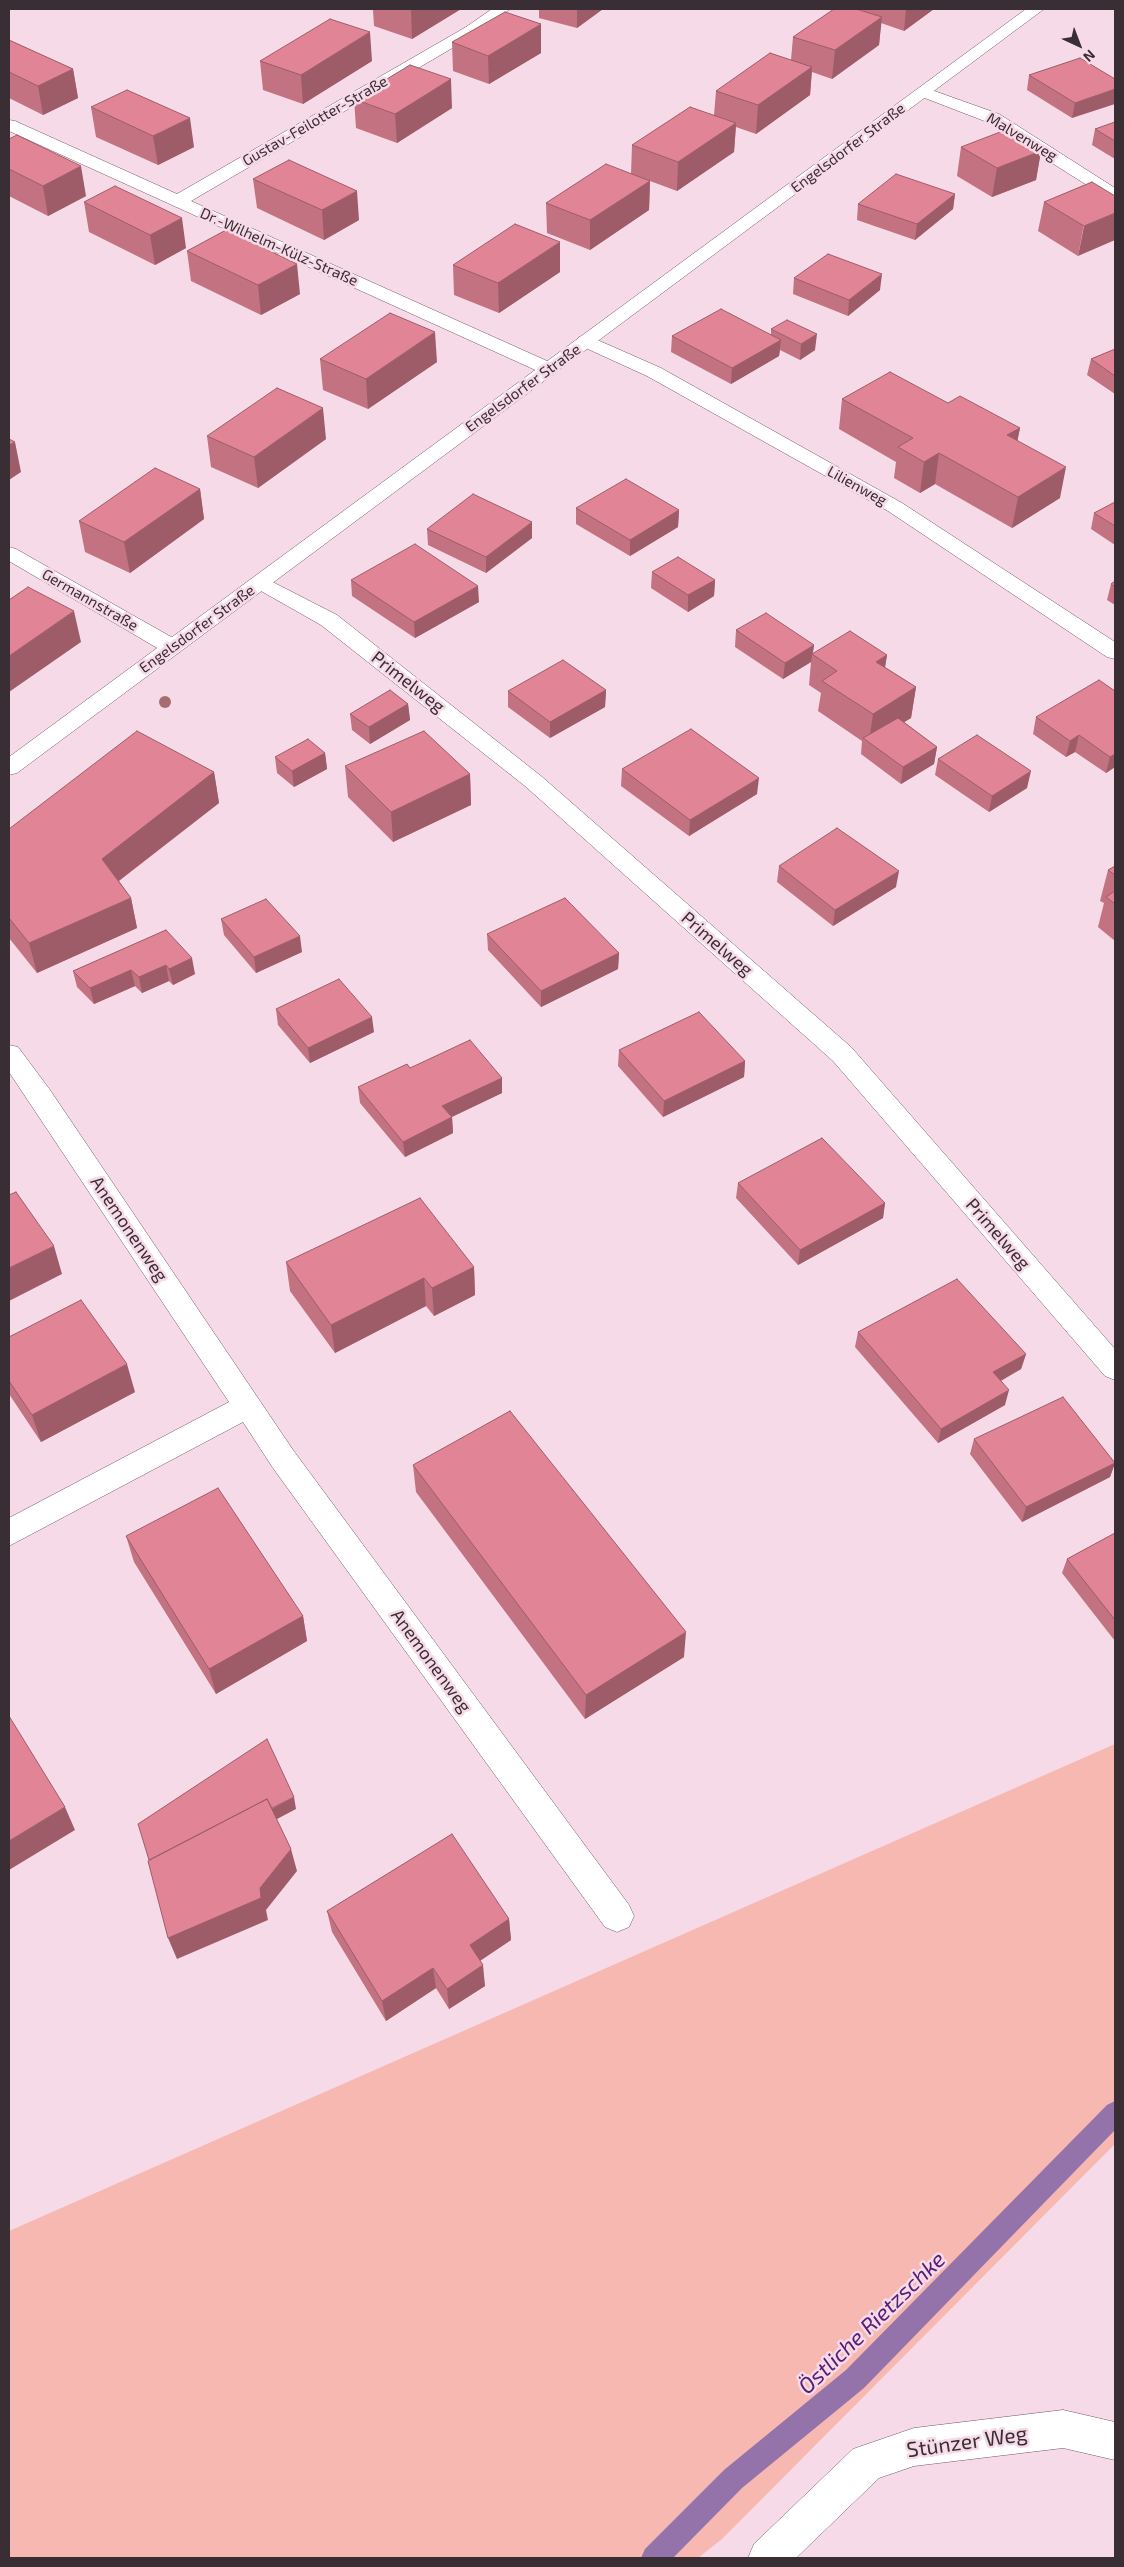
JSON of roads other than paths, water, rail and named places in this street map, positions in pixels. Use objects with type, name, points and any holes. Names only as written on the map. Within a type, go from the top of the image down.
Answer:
[{"type":"street","name":"Gustav-Feilotter-Straße","points":[[178,201],[463,35],[502,9]]},
{"type":"street","name":"Engelsdorfer Straße","points":[[9,768],[1036,9]]},
{"type":"street","name":"Malvenweg","points":[[923,92],[993,118],[1115,195]]},
{"type":"street","name":"Dr.-Wilhelm-Külz-Straße","points":[[9,125],[549,369]]},
{"type":"street","name":"Lilienweg","points":[[586,341],[654,372],[895,507],[1115,652]]},
{"type":"street","name":"Germannstraße","points":[[9,553],[172,648]]},
{"type":"street","name":"Primelweg","points":[[261,582],[329,620],[533,781],[842,1054],[1115,1368]]},
{"type":"street","name":"Anemonenweg","points":[[9,1054],[41,1097],[283,1459],[616,1916]]},
{"type":"street","points":[[9,1533],[247,1406]]},
{"type":"street","name":"Stünzer Weg","points":[[768,2558],[868,2462],[914,2447],[1063,2430],[1115,2441]]},
{"type":"waterway","name":"Östliche Rietzschke","points":[[654,2558],[733,2479],[855,2379],[1115,2113]]}]
